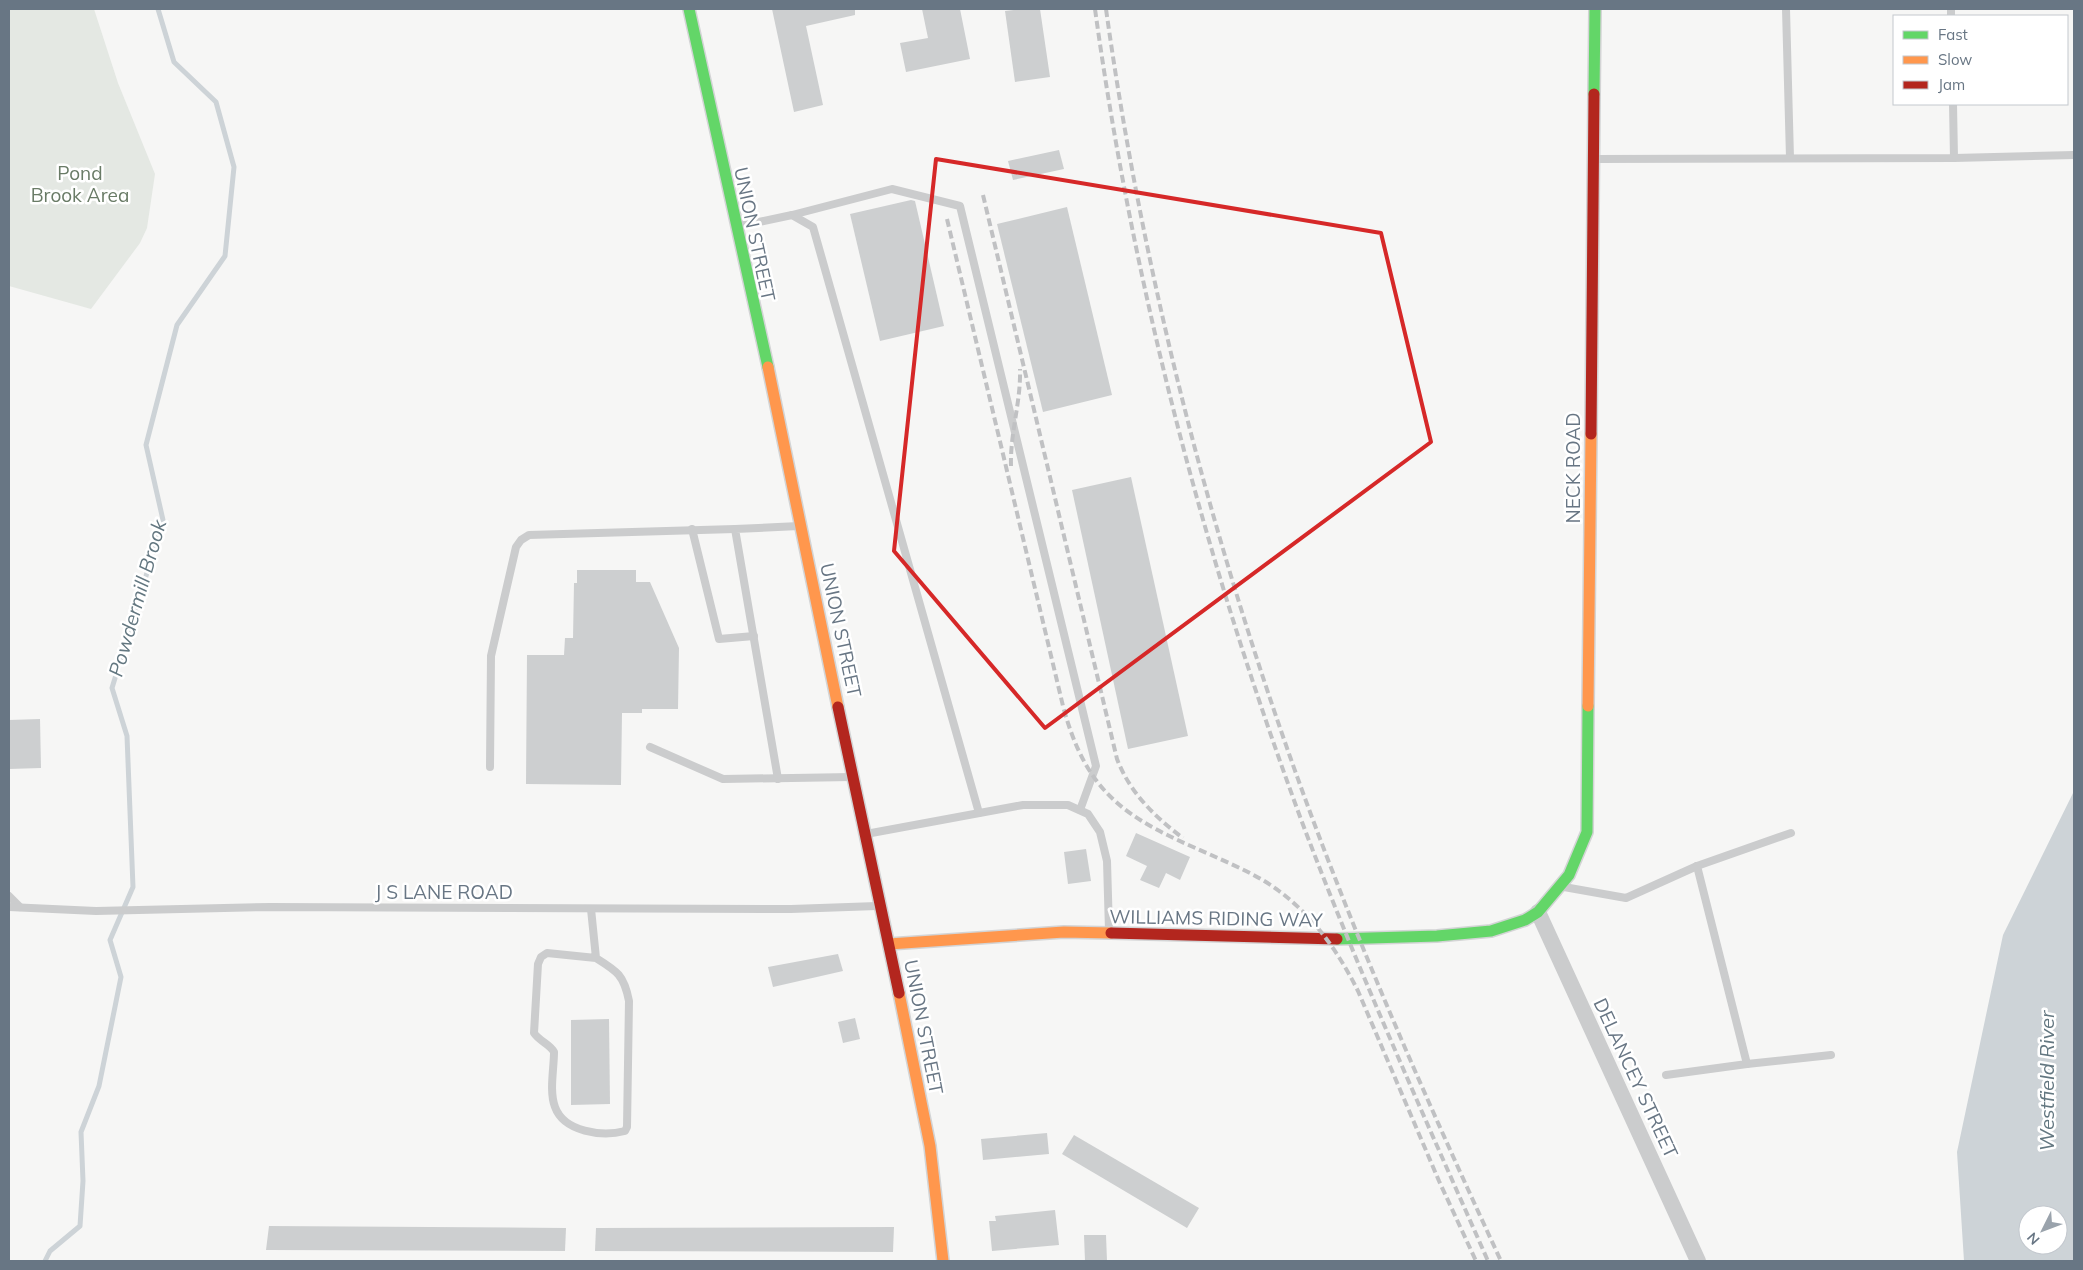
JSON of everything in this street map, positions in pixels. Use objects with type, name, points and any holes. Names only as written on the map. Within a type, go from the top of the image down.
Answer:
[{"type":"street","name":"UNION STREET","points":[[689,9],[801,526],[930,1146],[943,1261]]},
{"type":"street","name":"NECK ROAD","points":[[1538,912],[1570,875],[1587,832],[1595,9]]},
{"type":"street","name":"WILLIAMS RIDING WAY","points":[[889,944],[1064,932],[1327,939],[1437,936],[1491,931],[1525,920],[1538,912]]},
{"type":"street","name":"DELANCEY STREET","points":[[1538,912],[1698,1261]]},
{"type":"lane","points":[[1786,9],[1790,158]]},
{"type":"lane","points":[[1953,105],[1954,158]]},
{"type":"lane","points":[[1593,159],[1954,158],[2074,155]]},
{"type":"lane","points":[[736,227],[792,216],[892,189],[960,206],[1096,766],[1080,810]]},
{"type":"lane","points":[[792,216],[813,227],[979,813]]},
{"type":"lane","points":[[490,767],[491,656],[516,547],[521,540],[529,535],[801,526]]},
{"type":"lane","points":[[692,529],[719,639],[754,636]]},
{"type":"lane","points":[[735,529],[778,779]]},
{"type":"lane","points":[[650,747],[723,779],[854,777]]},
{"type":"lane","points":[[865,834],[1023,805],[1068,805],[1088,814],[1100,832],[1107,862],[1109,933]]},
{"type":"lane","points":[[1559,887],[1626,898],[1697,866],[1791,833]]},
{"type":"lane","points":[[1697,866],[1747,1064]]},
{"type":"lane","points":[[9,896],[20,907]]},
{"type":"lane","name":"J S LANE ROAD","points":[[9,907],[96,911],[270,907],[791,909],[879,906]]},
{"type":"lane","points":[[591,909],[596,958]]},
{"type":"lane","points":[[547,953],[596,958],[620,974],[626,986],[629,1001],[627,1127],[624,1131],[619,1132],[581,1130],[559,1116],[553,1096],[554,1052],[552,1048],[537,1039],[534,1032],[538,964],[541,957],[547,953]]},
{"type":"lane","points":[[1666,1075],[1832,1055]]},
{"type":"highlighted area","points":[[936,159],[1381,233],[1431,442],[1045,728],[894,551]]},
{"type":"green space","name":"Pond Brook Area","points":[[9,9],[94,9],[118,83],[155,174],[147,228],[140,243],[91,309],[9,286]]},
{"type":"water","name":"Westfield River","points":[[2074,791],[2074,1261],[1964,1261],[1957,1152],[2003,935]]},
{"type":"building","points":[[772,9],[855,9],[855,15],[806,26],[823,105],[794,112]]},
{"type":"building","points":[[922,9],[960,9],[970,59],[906,72],[900,43],[928,38]]},
{"type":"building","points":[[1040,9],[1050,77],[1015,82],[1005,11]]},
{"type":"building","points":[[1059,150],[1064,169],[1013,180],[1008,161]]},
{"type":"building","points":[[911,200],[915,201],[944,326],[880,341],[850,214]]},
{"type":"building","points":[[1067,207],[1112,395],[1043,412],[997,224]]},
{"type":"building","points":[[1131,477],[1188,736],[1128,749],[1072,490]]},
{"type":"building","points":[[577,570],[636,570],[636,582],[650,582],[679,648],[678,709],[642,709],[642,713],[622,713],[621,785],[526,784],[527,655],[564,655],[565,638],[573,638],[574,583],[577,583]]},
{"type":"building","points":[[40,719],[41,768],[9,769],[9,720]]},
{"type":"building","points":[[1136,833],[1190,857],[1180,880],[1166,873],[1159,888],[1140,880],[1147,866],[1126,856]]},
{"type":"building","points":[[1086,849],[1091,881],[1068,884],[1064,852]]},
{"type":"building","points":[[838,954],[843,971],[773,987],[768,967]]},
{"type":"building","points":[[855,1018],[860,1039],[843,1043],[838,1022]]},
{"type":"building","points":[[609,1019],[610,1104],[571,1105],[571,1020]]},
{"type":"building","points":[[1047,1133],[1049,1154],[983,1160],[981,1139]]},
{"type":"building","points":[[1074,1135],[1199,1208],[1187,1228],[1062,1154]]},
{"type":"building","points":[[1055,1210],[1059,1245],[992,1251],[989,1221],[996,1221],[995,1216]]},
{"type":"building","points":[[269,1226],[566,1228],[565,1251],[266,1250]]},
{"type":"building","points":[[894,1227],[893,1252],[595,1251],[596,1228]]},
{"type":"building","points":[[1084,1235],[1106,1235],[1107,1261],[1085,1261]]},
{"type":"waterway","name":"Powdermill Brook","points":[[45,1261],[50,1251],[80,1226],[83,1181],[81,1132],[99,1086],[121,977],[110,940],[133,887],[127,736],[112,688],[163,520],[146,445],[177,325],[225,256],[234,167],[216,102],[174,62],[158,9]]},
{"type":"railway","points":[[1095,9],[1111,113],[1152,319],[1176,421],[1234,623],[1267,723],[1323,878],[1392,1043],[1488,1261]]},
{"type":"railway","points":[[1106,9],[1137,197],[1157,290],[1178,383],[1228,567],[1287,748],[1335,878],[1415,1071],[1501,1261]]},
{"type":"railway","points":[[983,195],[1117,759],[1129,783],[1144,803],[1183,838]]},
{"type":"railway","points":[[947,219],[1063,706],[1073,737],[1085,762],[1098,783],[1115,801],[1134,816],[1155,829],[1271,885],[1292,901],[1325,936],[1343,963],[1358,991],[1439,1181],[1476,1261]]},
{"type":"railway","points":[[1011,466],[1020,369]]},
{"type":"traffic: fast","points":[[689,9],[768,367]]},
{"type":"traffic: fast","points":[[1594,94],[1595,9]]},
{"type":"traffic: fast","points":[[1337,939],[1437,936],[1491,931],[1525,920],[1538,912],[1569,875],[1587,832],[1588,706]]},
{"type":"traffic: slow","points":[[768,367],[838,707]]},
{"type":"traffic: slow","points":[[1588,706],[1591,434]]},
{"type":"traffic: slow","points":[[889,944],[1064,932],[1111,933]]},
{"type":"traffic: slow","points":[[899,993],[930,1146],[943,1261]]},
{"type":"traffic: jam","points":[[1591,434],[1594,94]]},
{"type":"traffic: jam","points":[[838,707],[899,993]]},
{"type":"traffic: jam","points":[[1111,933],[1337,939]]}]
